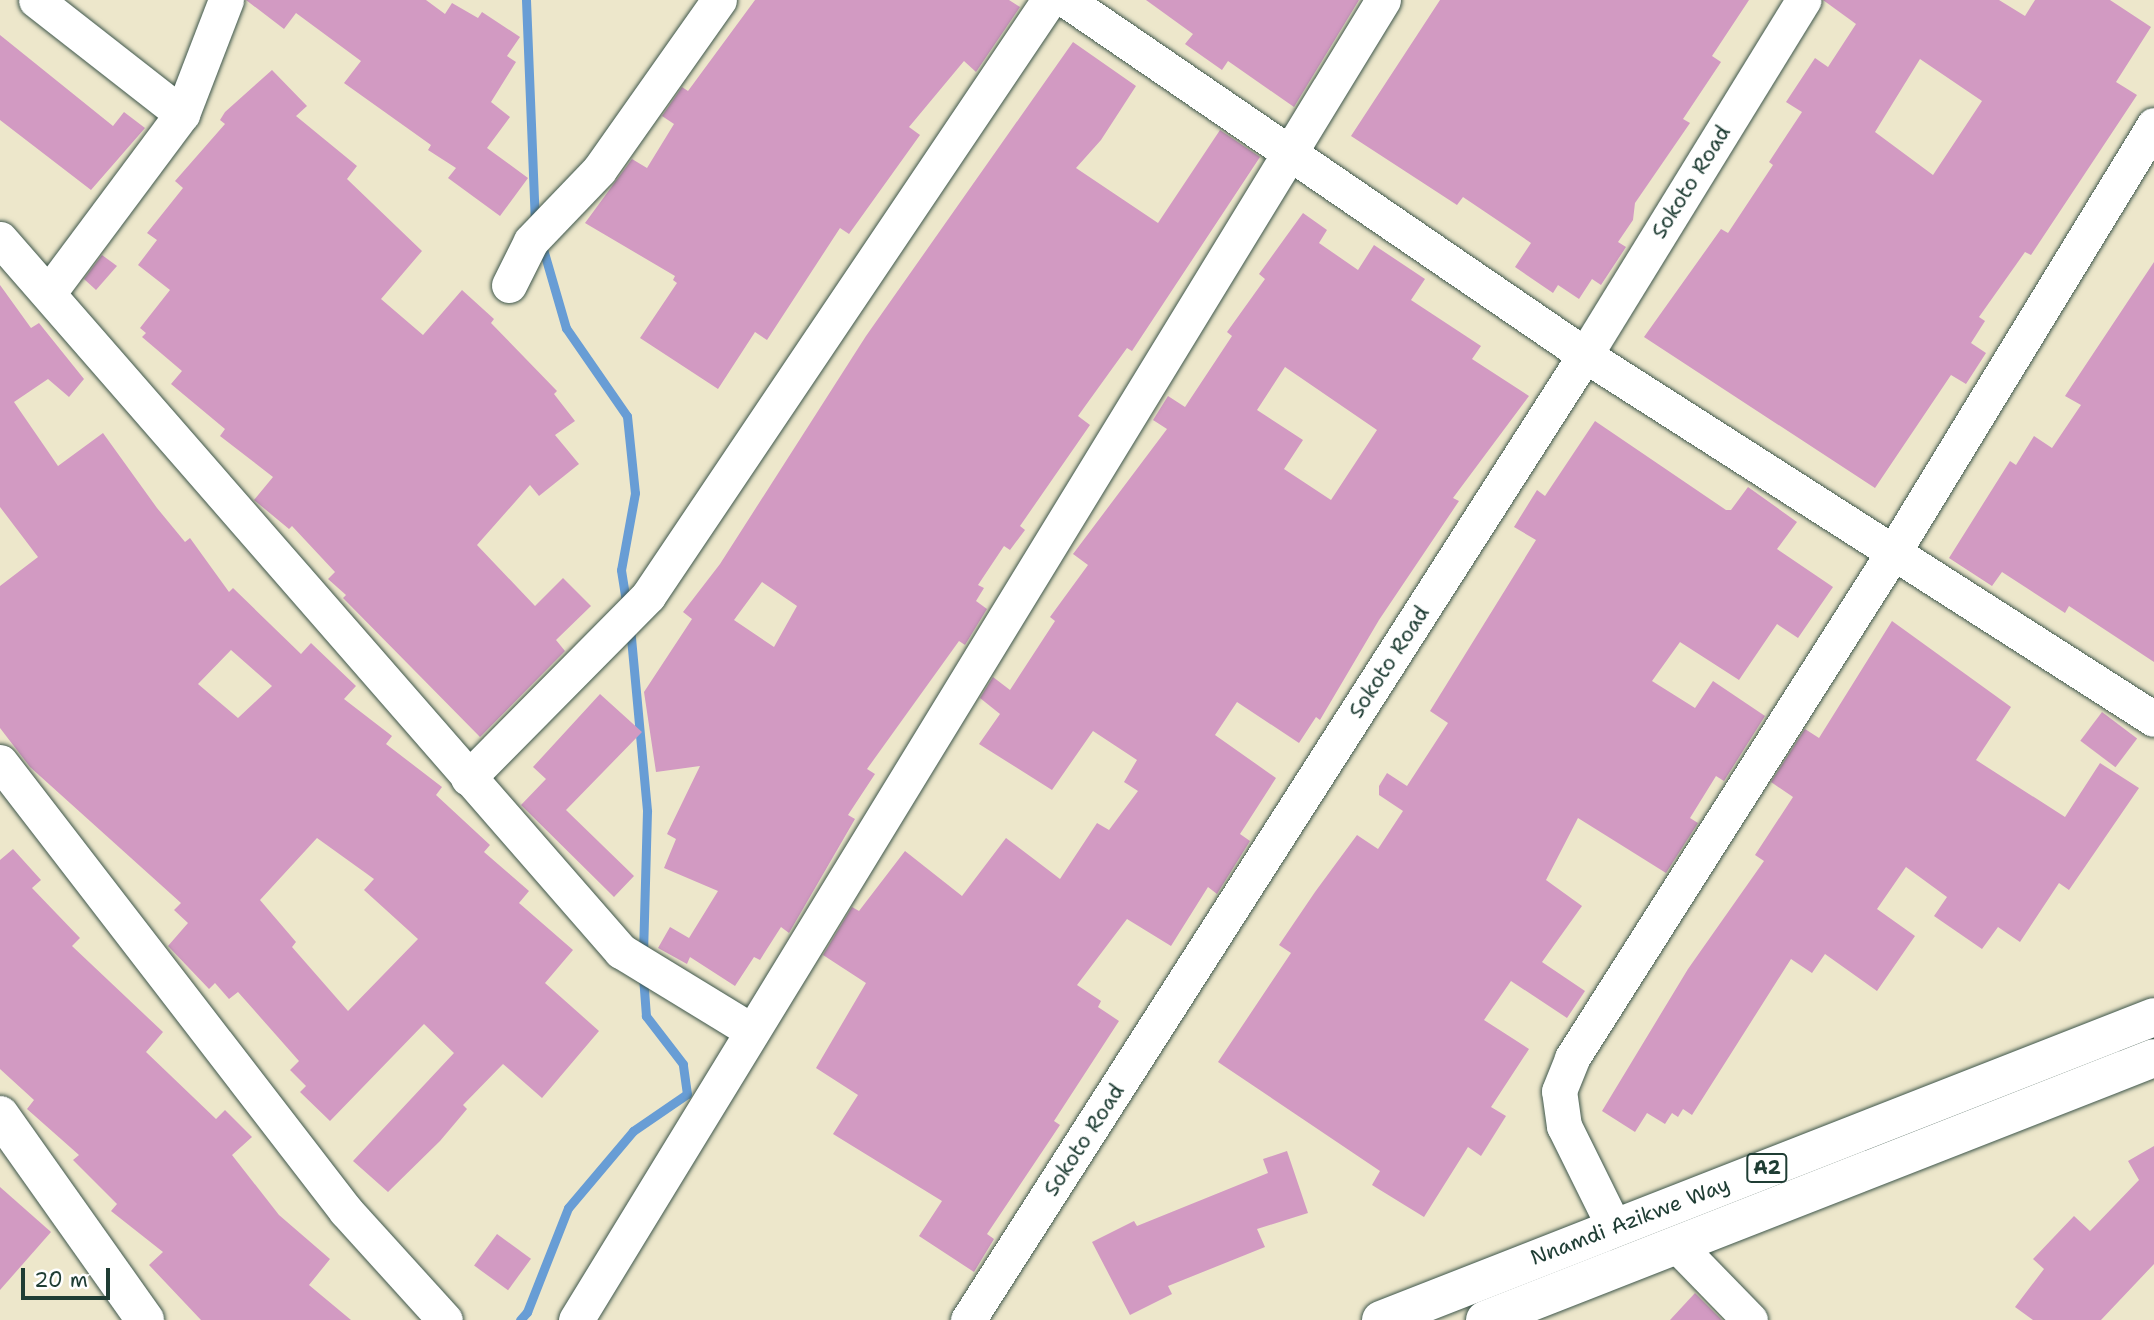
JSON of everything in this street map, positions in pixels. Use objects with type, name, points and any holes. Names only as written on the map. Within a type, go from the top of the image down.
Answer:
[{"type":"main road","name":"Nnamdi Azikwe Way","points":[[1381,1320],[2154,1017]]},
{"type":"main road","name":"Nnamdi Azikwe Way","points":[[1485,1320],[2154,1058]]},
{"type":"main road","points":[[0,1115],[145,1320]]},
{"type":"street","points":[[36,0],[182,114]]},
{"type":"street","points":[[50,292],[182,114],[226,0]]},
{"type":"street","points":[[509,285],[531,241],[599,170],[719,0]]},
{"type":"street","points":[[468,778],[648,596],[1049,0]]},
{"type":"street","points":[[1066,0],[1290,150],[1585,355],[2154,719]]},
{"type":"street","points":[[576,1320],[1383,0]]},
{"type":"street","name":"Sokoto Road","points":[[968,1320],[1585,355],[1803,0]]},
{"type":"street","points":[[1614,1227],[1564,1126],[1559,1091],[1572,1058],[1894,551],[2154,125]]},
{"type":"street","points":[[0,239],[50,292],[468,778],[631,957],[751,1031]]},
{"type":"street","points":[[0,762],[346,1210],[444,1320]]},
{"type":"street","points":[[1676,1244],[1750,1320]]},
{"type":"building","points":[[246,0],[426,0],[445,14],[452,3],[478,18],[482,12],[520,37],[507,56],[516,62],[491,102],[510,117],[487,148],[528,178],[500,216],[448,178],[456,168],[428,150],[431,145],[344,83],[361,61],[296,13],[284,29]]},
{"type":"building","points":[[755,0],[1009,0],[1020,7],[976,72],[964,61],[909,127],[920,135],[849,234],[840,228],[767,340],[755,332],[718,389],[640,338],[677,283],[673,280],[675,276],[585,223],[632,159],[647,168],[674,124],[662,116],[682,87],[688,91]]},
{"type":"building","points":[[1146,0],[1359,0],[1294,107],[1228,61],[1222,70],[1185,44],[1193,34]]},
{"type":"building","points":[[1440,0],[1749,0],[1712,56],[1721,62],[1683,119],[1690,123],[1635,203],[1633,220],[1618,242],[1626,247],[1601,285],[1592,279],[1579,299],[1558,285],[1553,293],[1515,267],[1531,243],[1463,197],[1457,205],[1351,136]]},
{"type":"building","points":[[1823,0],[1999,0],[2025,16],[2035,0],[2110,0],[2151,27],[2116,82],[2137,95],[2031,255],[2025,252],[1979,317],[1985,321],[1971,343],[1986,353],[1966,384],[1951,375],[1875,488],[1644,337],[1721,229],[1728,233],[1773,165],[1769,162],[1802,112],[1786,102],[1815,58],[1828,67],[1856,24]],"holes":[[[1920,59],[1982,101],[1933,175],[1875,132]]]},
{"type":"building","points":[[0,35],[113,126],[124,112],[145,128],[91,190],[0,120]]},
{"type":"building","points":[[1073,42],[1136,86],[1101,140],[1076,168],[1158,223],[1220,130],[1260,157],[1132,351],[1127,348],[1078,416],[1090,425],[1020,526],[1025,530],[1010,550],[1004,546],[978,585],[984,588],[976,601],[987,609],[965,645],[959,641],[867,769],[875,774],[848,815],[855,819],[789,933],[781,927],[760,960],[754,957],[735,986],[690,957],[687,964],[658,948],[670,927],[689,938],[718,891],[664,868],[676,839],[667,834],[700,766],[656,772],[644,692],[692,619],[683,612],[720,564],[866,336]],"holes":[[[762,582],[797,606],[774,647],[734,620]]]},
{"type":"building","points":[[272,70],[307,106],[296,116],[357,166],[347,179],[422,251],[381,299],[423,335],[462,290],[494,319],[491,323],[557,391],[554,394],[575,421],[555,435],[579,464],[539,496],[530,485],[477,545],[535,606],[563,578],[591,606],[556,640],[565,651],[480,737],[343,598],[346,595],[328,579],[335,572],[292,526],[289,529],[254,500],[273,477],[220,436],[225,429],[171,384],[182,371],[142,337],[146,333],[140,328],[170,290],[138,265],[157,240],[147,233],[183,188],[175,181],[225,124],[220,120],[225,112]]},
{"type":"building","points":[[1303,213],[1327,230],[1319,243],[1358,270],[1374,245],[1425,279],[1411,300],[1481,346],[1472,359],[1529,396],[1453,498],[1459,501],[1379,620],[1320,720],[1316,717],[1299,743],[1237,702],[1215,735],[1276,778],[1240,834],[1250,841],[1217,894],[1208,887],[1171,946],[1127,919],[1077,985],[1101,1001],[1098,1007],[1119,1021],[1054,1121],[1060,1125],[987,1234],[994,1239],[974,1272],[919,1236],[942,1201],[833,1134],[858,1095],[816,1068],[866,983],[823,955],[852,907],[859,911],[905,851],[962,896],[1006,838],[1060,879],[1097,823],[1109,830],[1138,791],[1124,782],[1137,760],[1093,731],[1052,790],[979,744],[1000,714],[980,698],[993,677],[1010,690],[1055,621],[1050,617],[1088,565],[1073,554],[1167,429],[1153,420],[1168,396],[1185,407],[1232,336],[1227,332],[1265,279],[1259,274]],"holes":[[[1285,367],[1377,430],[1331,500],[1284,469],[1303,440],[1257,410]]]},
{"type":"building","points":[[102,255],[117,266],[96,290],[84,279]]},
{"type":"building","points":[[2154,262],[2154,662],[2069,606],[2065,613],[2002,572],[1992,586],[1949,558],[2010,461],[2016,465],[2034,436],[2052,448],[2081,405],[2065,396]]},
{"type":"building","points":[[0,285],[31,328],[39,323],[84,379],[69,397],[48,379],[14,402],[58,466],[103,433],[157,508],[185,542],[190,538],[229,592],[233,588],[301,654],[311,643],[356,686],[344,699],[392,736],[386,744],[442,787],[436,795],[490,845],[484,852],[529,891],[519,903],[573,950],[545,983],[599,1031],[542,1098],[503,1064],[463,1105],[467,1109],[440,1141],[388,1192],[353,1161],[454,1053],[424,1024],[330,1121],[300,1092],[306,1086],[290,1070],[299,1061],[238,992],[229,999],[215,983],[209,989],[168,946],[188,923],[174,910],[181,903],[30,767],[0,728],[0,586],[38,557],[0,507]],"holes":[[[231,650],[272,686],[238,718],[198,684]],[[317,838],[374,879],[364,890],[418,939],[348,1011],[292,947],[296,942],[260,900]]]},
{"type":"building","points":[[1595,421],[1726,510],[1731,510],[1748,487],[1797,522],[1777,549],[1833,587],[1798,638],[1777,624],[1739,680],[1680,642],[1652,681],[1695,708],[1713,681],[1765,716],[1724,781],[1716,776],[1690,818],[1698,823],[1666,873],[1578,818],[1546,880],[1582,906],[1542,962],[1585,991],[1567,1018],[1511,981],[1484,1020],[1529,1049],[1491,1107],[1506,1116],[1481,1156],[1468,1147],[1424,1217],[1372,1185],[1380,1171],[1218,1062],[1291,953],[1279,945],[1357,835],[1378,849],[1403,811],[1379,795],[1379,786],[1387,773],[1407,786],[1448,723],[1430,711],[1536,540],[1514,527],[1537,490],[1545,496]]},
{"type":"building","points":[[1892,621],[2011,707],[1976,760],[2065,817],[2100,763],[2139,788],[2069,890],[2059,883],[2020,942],[1998,927],[1982,949],[1934,916],[1947,897],[1906,867],[1877,909],[1915,936],[1877,991],[1825,954],[1812,973],[1791,959],[1692,1115],[1683,1109],[1678,1117],[1672,1113],[1665,1124],[1647,1113],[1635,1132],[1602,1111],[1688,969],[1764,861],[1755,855],[1793,797],[1771,782],[1805,729],[1819,738]]},
{"type":"building","points":[[600,694],[642,732],[566,810],[634,876],[614,897],[521,805],[546,779],[533,767]]},
{"type":"building","points":[[2102,712],[2137,738],[2115,767],[2080,741]]},
{"type":"building","points":[[13,849],[41,880],[32,888],[80,938],[72,946],[163,1032],[146,1052],[216,1119],[225,1110],[252,1137],[232,1155],[279,1215],[330,1259],[309,1285],[351,1320],[201,1320],[149,1265],[163,1252],[111,1211],[117,1204],[73,1160],[79,1155],[27,1109],[34,1100],[0,1069],[0,860]]},
{"type":"building","points":[[2154,1146],[2154,1264],[2101,1320],[2033,1320],[2015,1307],[2044,1269],[2033,1259],[2074,1216],[2090,1231],[2139,1180],[2128,1161]]},
{"type":"building","points":[[1287,1151],[1308,1213],[1257,1229],[1265,1247],[1168,1286],[1172,1294],[1130,1315],[1092,1242],[1134,1221],[1137,1226],[1268,1173],[1263,1159]]},
{"type":"building","points":[[0,1187],[51,1232],[0,1290]]},
{"type":"building","points":[[497,1234],[531,1259],[508,1290],[474,1266]]},
{"type":"building","points":[[1695,1293],[1722,1320],[1670,1320]]},
{"type":"waterway","points":[[526,0],[535,222]]},
{"type":"waterway","points":[[541,242],[566,328],[627,416],[635,493],[621,570],[627,606]]},
{"type":"waterway","points":[[630,627],[647,811],[643,955]]},
{"type":"waterway","points":[[520,1320],[527,1312],[568,1208],[633,1131],[687,1094],[683,1064],[646,1016],[643,976]]}]
